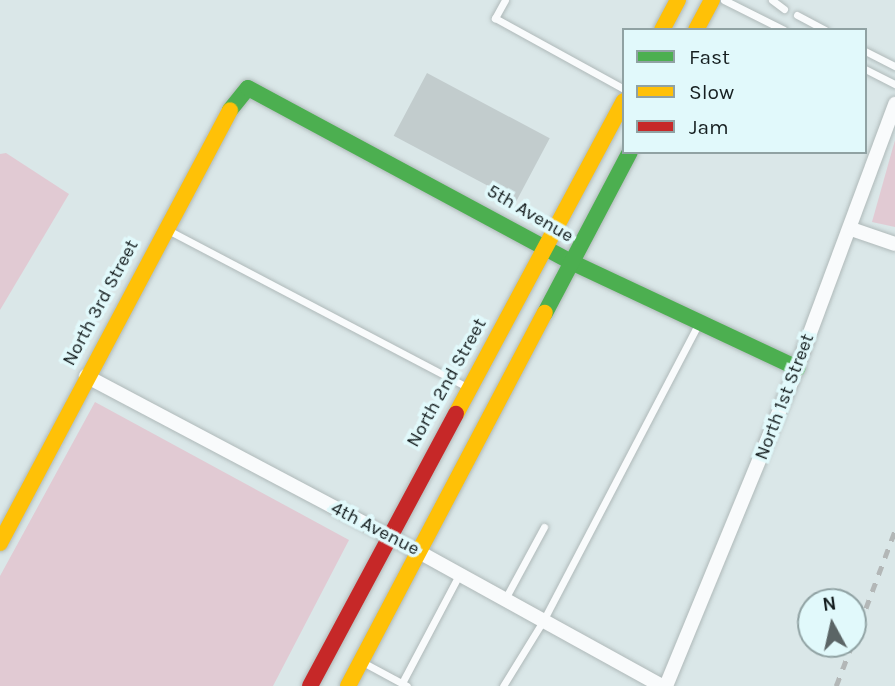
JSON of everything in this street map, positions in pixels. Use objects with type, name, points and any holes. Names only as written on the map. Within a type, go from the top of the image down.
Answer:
[{"type":"main road","points":[[663,28],[678,0]]},
{"type":"main road","points":[[697,28],[712,0]]},
{"type":"main road","name":"North 3rd Street","points":[[0,543],[164,228],[238,95],[248,88]]},
{"type":"main road","name":"5th Avenue","points":[[248,88],[546,246],[571,262],[701,320],[797,368]]},
{"type":"main road","name":"North 2nd Street","points":[[310,686],[622,105]]},
{"type":"main road","points":[[348,686],[629,154]]},
{"type":"street","name":"North 1st Street","points":[[664,686],[797,368],[851,229],[895,104]]},
{"type":"street","points":[[851,229],[895,244]]},
{"type":"street","name":"4th Avenue","points":[[86,376],[419,552],[664,686]]},
{"type":"lane","points":[[505,0],[495,18],[622,88]]},
{"type":"lane","points":[[724,0],[780,28]]},
{"type":"lane","points":[[772,0],[783,9]]},
{"type":"lane","points":[[797,15],[821,28]]},
{"type":"lane","points":[[867,52],[895,66]]},
{"type":"lane","points":[[867,70],[895,84]]},
{"type":"lane","points":[[164,228],[468,388]]},
{"type":"lane","points":[[503,686],[543,621],[701,320]]},
{"type":"lane","points":[[505,599],[544,527]]},
{"type":"lane","points":[[361,661],[405,685],[459,575]]},
{"type":"lane","points":[[385,686],[391,677]]},
{"type":"shaded area","points":[[895,140],[895,227],[872,222]]},
{"type":"shaded area","points":[[6,153],[69,194],[0,310],[0,154]]},
{"type":"shaded area","points":[[95,402],[349,540],[273,686],[0,686],[0,576]]},
{"type":"building","points":[[427,73],[550,138],[516,201],[394,136]]},
{"type":"railway","points":[[867,605],[895,530]]},
{"type":"railway","points":[[836,686],[847,658]]},
{"type":"traffic: fast","points":[[230,110],[248,88],[571,262],[797,368]]},
{"type":"traffic: fast","points":[[545,313],[629,154]]},
{"type":"traffic: slow","points":[[663,28],[678,0]]},
{"type":"traffic: slow","points":[[697,28],[712,0]]},
{"type":"traffic: slow","points":[[456,414],[622,105]]},
{"type":"traffic: slow","points":[[0,543],[230,110]]},
{"type":"traffic: slow","points":[[348,686],[545,313]]},
{"type":"traffic: jam","points":[[310,686],[456,414]]}]
